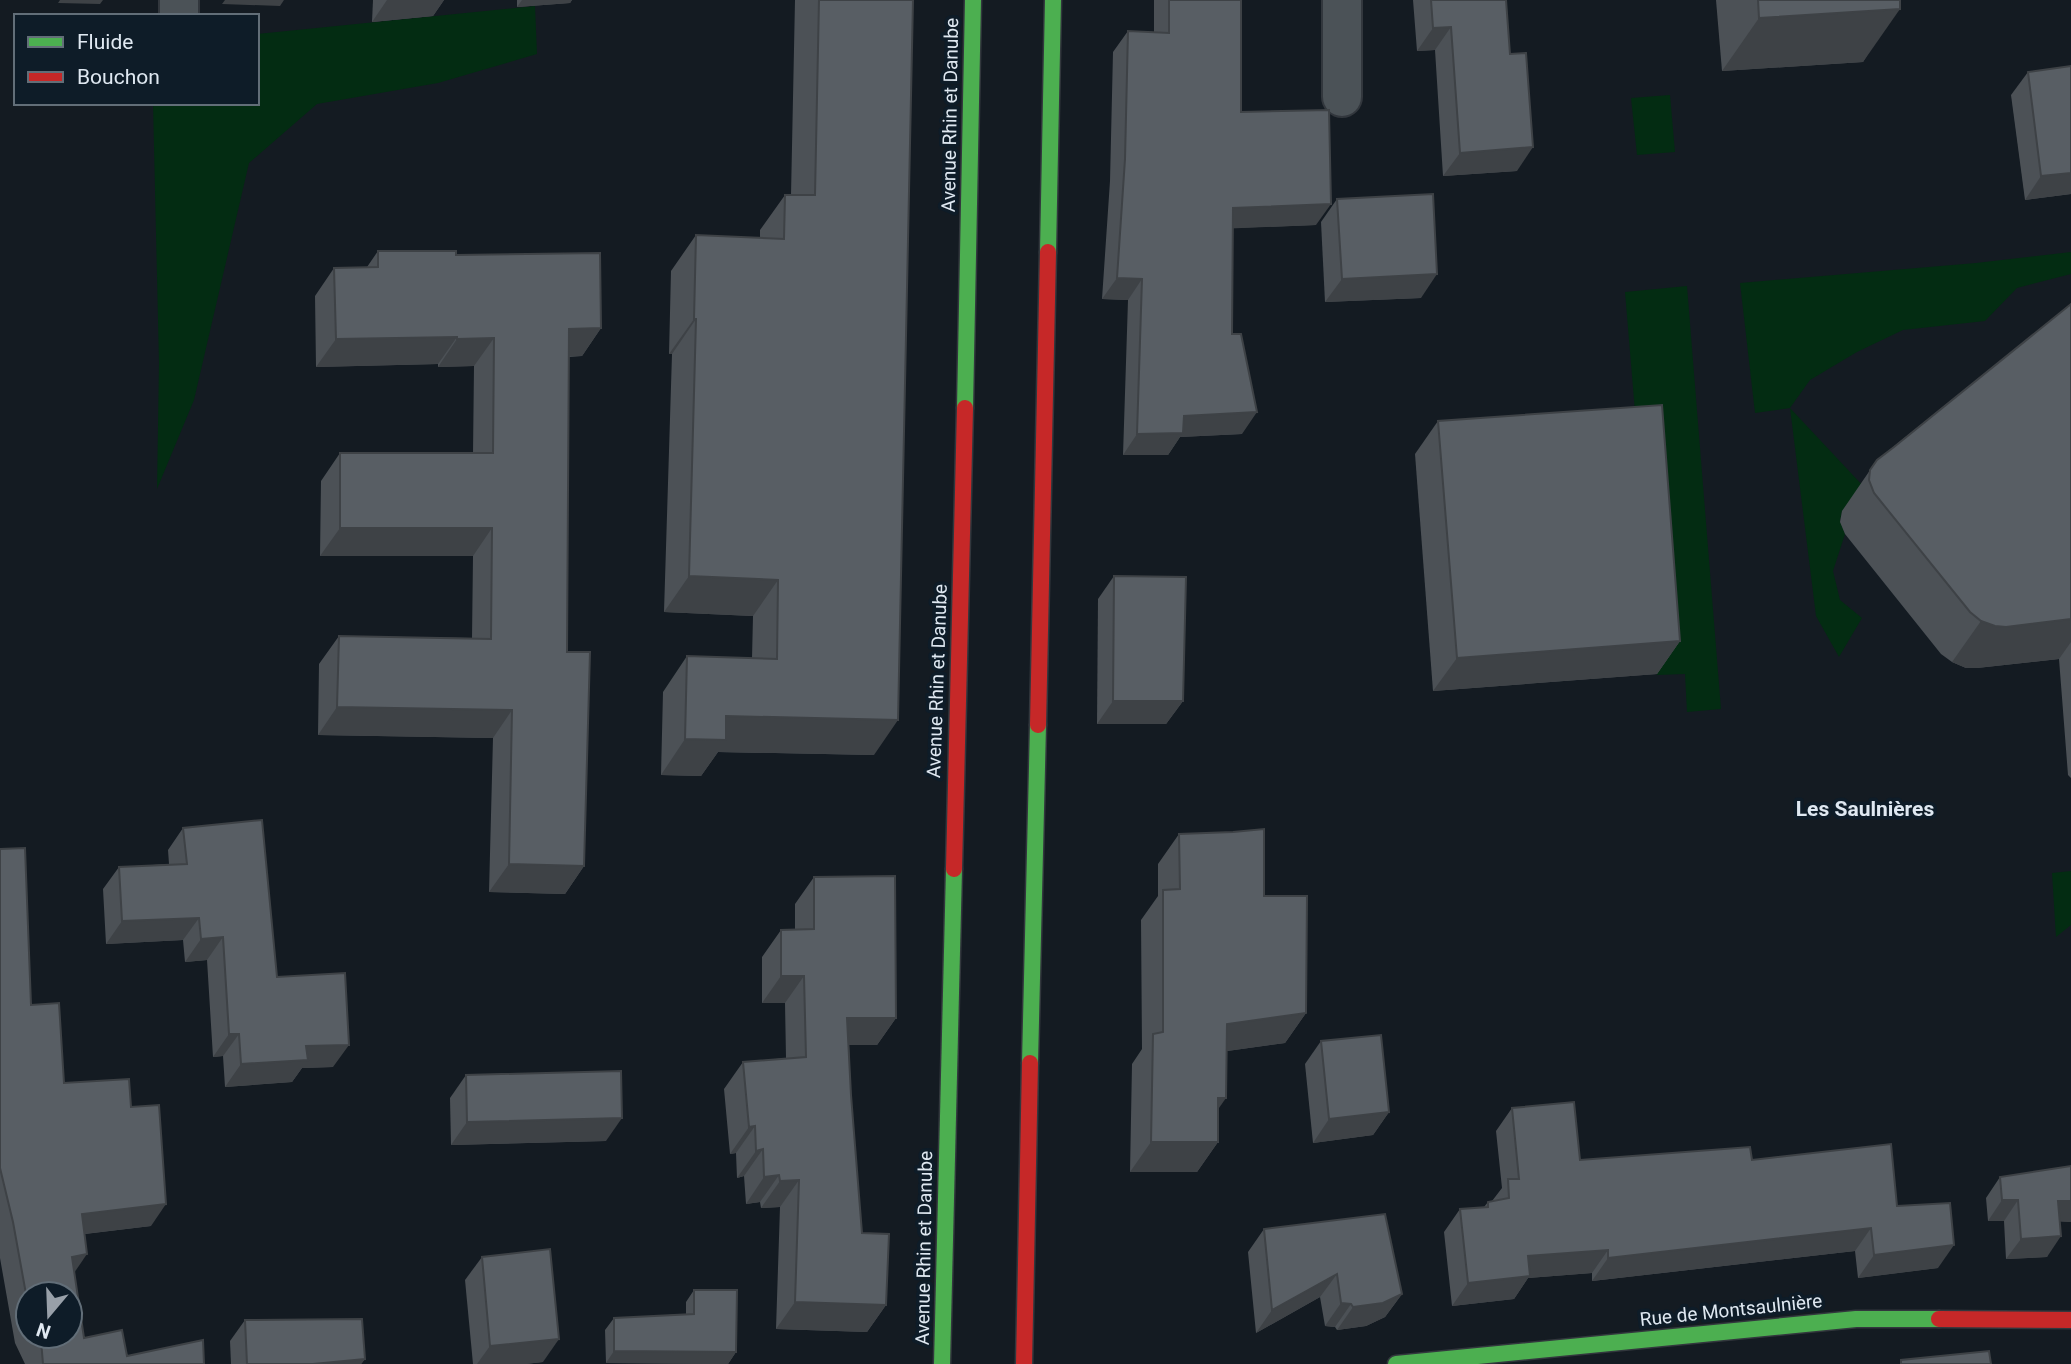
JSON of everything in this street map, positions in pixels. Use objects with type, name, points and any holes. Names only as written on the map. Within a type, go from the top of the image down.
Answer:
[{"type":"main road","name":"Avenue Rhin et Danube","points":[[942,1364],[956,730],[965,460],[973,0]]},
{"type":"main road","points":[[1024,1364],[1053,0]]},
{"type":"main road","name":"Rue de Montsaulnière","points":[[1396,1364],[1856,1320],[2071,1320]]},
{"type":"street","points":[[1342,0],[1342,97]]},
{"type":"green space","points":[[535,6],[537,54],[438,83],[317,104],[249,163],[194,400],[157,489],[159,363],[153,105],[259,105],[259,34]]},
{"type":"green space","points":[[1670,95],[1675,152],[1637,155],[1631,98]]},
{"type":"green space","points":[[2071,252],[2071,274],[2017,288],[1985,321],[1903,330],[1857,352],[1810,380],[1790,408],[1755,413],[1740,283]]},
{"type":"green space","points":[[1687,286],[1721,709],[1687,712],[1685,674],[1657,675],[1625,292]]},
{"type":"green space","points":[[1790,408],[1865,488],[1842,511],[1840,521],[1845,534],[1833,571],[1840,600],[1862,618],[1839,657],[1816,616]]},
{"type":"green space","points":[[2071,871],[2071,925],[2056,937],[2052,873]]},
{"type":"building","points":[[819,0],[913,0],[898,720],[726,716],[726,740],[685,739],[687,656],[777,659],[778,580],[689,576],[696,235],[784,239],[785,195],[815,195]]},
{"type":"building","points":[[1169,0],[1241,0],[1241,112],[1329,110],[1331,204],[1233,208],[1232,334],[1241,334],[1257,412],[1184,416],[1183,433],[1137,434],[1142,279],[1117,278],[1125,159],[1128,31],[1169,33]]},
{"type":"building","points":[[1431,0],[1506,0],[1510,54],[1526,53],[1533,147],[1460,153],[1451,27],[1433,28]]},
{"type":"building","points":[[1758,0],[1900,0],[1900,9],[1759,18]]},
{"type":"building","points":[[2071,66],[2071,173],[2041,176],[2028,72]]},
{"type":"building","points":[[1433,194],[1437,274],[1342,279],[1337,199]]},
{"type":"building","points":[[378,251],[456,251],[456,255],[600,253],[601,328],[569,329],[567,652],[590,652],[584,866],[509,864],[512,710],[337,707],[339,636],[491,639],[492,528],[340,528],[340,453],[493,453],[494,338],[336,339],[334,268],[378,267]]},
{"type":"building","points":[[2071,304],[2071,619],[1995,626],[1981,621],[1970,612],[1874,493],[1869,480],[1870,470],[1877,460]]},
{"type":"building","points":[[1662,405],[1680,641],[1457,658],[1438,421]]},
{"type":"building","points":[[1114,576],[1186,577],[1183,701],[1113,701]]},
{"type":"building","points":[[262,820],[277,977],[345,973],[349,1045],[306,1046],[308,1060],[241,1064],[239,1034],[229,1034],[223,937],[201,939],[199,918],[122,921],[119,867],[187,864],[183,828]]},
{"type":"building","points":[[1264,829],[1264,896],[1307,896],[1306,1013],[1227,1024],[1226,1098],[1218,1098],[1218,1142],[1151,1142],[1153,1034],[1163,1032],[1163,890],[1180,889],[1179,834]]},
{"type":"building","points":[[25,848],[31,1005],[59,1003],[64,1083],[129,1079],[131,1107],[159,1105],[166,1204],[82,1214],[87,1254],[72,1257],[75,1280],[23,1280],[0,1168],[0,849]]},
{"type":"building","points":[[895,876],[896,1018],[847,1018],[862,1233],[889,1234],[886,1305],[795,1302],[799,1180],[780,1181],[779,1175],[764,1177],[763,1149],[756,1151],[755,1126],[749,1127],[743,1062],[806,1057],[804,976],[781,976],[781,930],[814,929],[814,877]]},
{"type":"building","points":[[1381,1035],[1389,1112],[1329,1119],[1321,1041]]},
{"type":"building","points":[[621,1071],[622,1118],[467,1122],[466,1075]]},
{"type":"building","points":[[1574,1102],[1580,1160],[1750,1147],[1752,1160],[1891,1144],[1897,1206],[1950,1203],[1954,1245],[1874,1255],[1871,1228],[1608,1258],[1608,1250],[1528,1256],[1530,1276],[1468,1283],[1460,1209],[1488,1207],[1488,1202],[1509,1198],[1508,1179],[1519,1179],[1512,1108]]},
{"type":"building","points":[[2071,1166],[2071,1201],[2058,1201],[2061,1236],[2021,1239],[2018,1200],[2002,1200],[2000,1177]]},
{"type":"building","points":[[1385,1214],[1402,1294],[1383,1303],[1353,1307],[1351,1304],[1341,1303],[1337,1274],[1272,1310],[1264,1229]]},
{"type":"building","points":[[550,1249],[559,1339],[490,1346],[482,1257]]},
{"type":"building","points":[[694,1290],[737,1290],[736,1352],[614,1351],[614,1318],[694,1314]]},
{"type":"building","points":[[362,1319],[365,1359],[313,1364],[247,1364],[245,1320]]},
{"type":"building","points":[[122,1330],[127,1356],[203,1340],[204,1364],[43,1364],[42,1350],[84,1350],[84,1338]]},
{"type":"building","points":[[1989,1351],[1991,1364],[1901,1364],[1901,1360]]},
{"type":"traffic: fast","points":[[965,408],[973,0]]},
{"type":"traffic: fast","points":[[1048,252],[1053,0]]},
{"type":"traffic: fast","points":[[1030,1063],[1038,725]]},
{"type":"traffic: fast","points":[[942,1364],[954,869]]},
{"type":"traffic: fast","points":[[1396,1364],[1856,1319],[1939,1319]]},
{"type":"traffic: jam","points":[[1038,725],[1048,252]]},
{"type":"traffic: jam","points":[[954,869],[965,408]]},
{"type":"traffic: jam","points":[[1024,1364],[1030,1063]]},
{"type":"traffic: jam","points":[[1939,1319],[2071,1320]]},
{"type":"district","name":"Les Saulnières","points":[[1865,809]]}]
